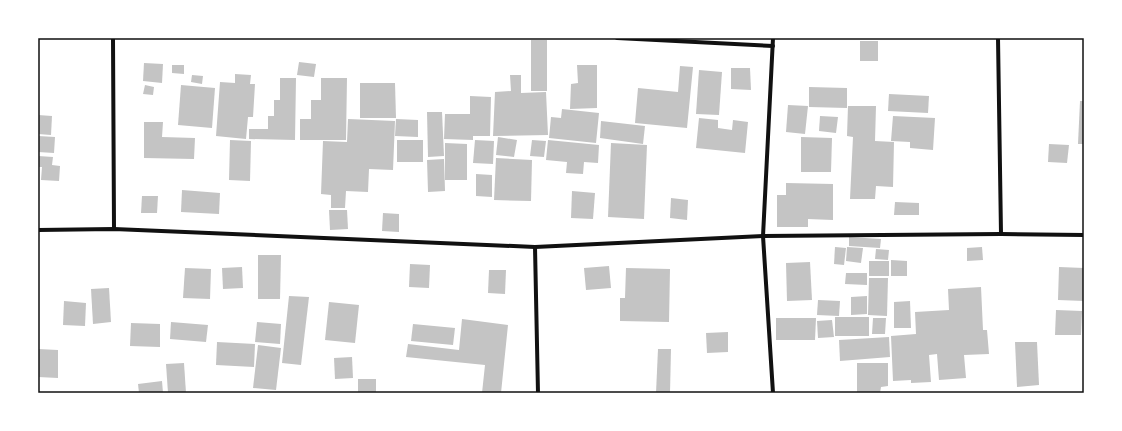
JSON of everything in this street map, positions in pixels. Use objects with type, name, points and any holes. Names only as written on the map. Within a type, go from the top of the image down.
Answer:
[{"type":"street","points":[[113,38],[114,229]]},
{"type":"street","points":[[617,38],[773,46]]},
{"type":"street","points":[[773,38],[763,236],[773,393]]},
{"type":"street","points":[[998,38],[1001,234]]},
{"type":"street","points":[[38,230],[114,229],[535,247],[763,236],[1001,234],[1084,235]]},
{"type":"street","points":[[535,247],[538,393]]},
{"type":"building","points":[[531,40],[547,40],[547,91],[531,91]]},
{"type":"building","points":[[860,41],[878,41],[878,61],[860,61]]},
{"type":"building","points":[[299,62],[316,64],[314,77],[297,75]]},
{"type":"building","points":[[144,63],[163,64],[162,83],[143,81]]},
{"type":"building","points":[[172,65],[184,65],[184,74],[172,73]]},
{"type":"building","points":[[577,65],[597,65],[597,108],[570,109],[571,84],[578,83]]},
{"type":"building","points":[[680,66],[693,67],[687,128],[635,123],[638,88],[678,92]]},
{"type":"building","points":[[731,68],[750,68],[751,90],[731,89]]},
{"type":"building","points":[[699,70],[722,72],[719,115],[696,114]]},
{"type":"building","points":[[235,74],[251,75],[250,84],[255,84],[253,117],[248,117],[246,139],[216,136],[220,82],[235,83]]},
{"type":"building","points":[[192,75],[203,76],[202,84],[191,82]]},
{"type":"building","points":[[510,75],[521,75],[521,93],[546,92],[548,135],[493,136],[495,92],[511,91]]},
{"type":"building","points":[[280,78],[296,78],[295,140],[249,139],[249,129],[268,129],[268,116],[274,116],[274,100],[280,100]]},
{"type":"building","points":[[321,78],[347,78],[346,140],[300,140],[300,119],[311,119],[311,100],[321,100]]},
{"type":"building","points":[[360,83],[395,83],[396,118],[360,118]]},
{"type":"building","points":[[145,85],[154,87],[153,95],[143,94]]},
{"type":"building","points":[[181,85],[215,88],[212,128],[178,125]]},
{"type":"building","points":[[809,87],[847,88],[847,108],[809,107]]},
{"type":"building","points":[[889,94],[929,96],[928,113],[888,111]]},
{"type":"building","points":[[470,96],[491,97],[490,136],[473,136],[473,140],[444,139],[445,114],[470,114]]},
{"type":"building","points":[[1080,101],[1084,101],[1084,144],[1078,144]]},
{"type":"building","points":[[788,105],[808,106],[805,134],[786,132]]},
{"type":"building","points":[[848,106],[876,106],[875,141],[894,142],[893,187],[876,186],[875,199],[850,199],[853,137],[847,136]]},
{"type":"building","points":[[562,109],[599,113],[596,143],[549,138],[551,117],[561,118]]},
{"type":"building","points":[[427,112],[442,112],[444,156],[428,157]]},
{"type":"building","points":[[38,115],[52,116],[51,135],[38,134]]},
{"type":"building","points":[[820,116],[838,117],[836,133],[819,131]]},
{"type":"building","points":[[893,116],[935,118],[933,150],[910,148],[910,142],[891,141]]},
{"type":"building","points":[[699,118],[718,120],[718,128],[732,130],[733,120],[748,122],[745,153],[696,148]]},
{"type":"building","points":[[348,119],[395,121],[393,170],[369,169],[368,192],[346,191],[345,208],[331,208],[331,195],[321,194],[323,141],[347,142]]},
{"type":"building","points":[[396,119],[418,120],[418,137],[395,136]]},
{"type":"building","points":[[601,121],[645,126],[643,144],[600,138]]},
{"type":"building","points":[[144,122],[163,122],[162,137],[195,138],[194,159],[144,158]]},
{"type":"building","points":[[38,136],[55,137],[54,153],[38,152]]},
{"type":"building","points":[[498,137],[517,140],[514,157],[496,155]]},
{"type":"building","points":[[801,137],[832,138],[831,172],[801,172]]},
{"type":"building","points":[[230,140],[251,141],[250,181],[229,180]]},
{"type":"building","points":[[397,140],[423,140],[423,162],[397,162]]},
{"type":"building","points":[[475,140],[494,141],[493,164],[473,163]]},
{"type":"building","points":[[532,140],[546,141],[544,157],[530,156]]},
{"type":"building","points":[[548,140],[599,145],[598,163],[584,162],[583,174],[566,173],[567,162],[546,160]]},
{"type":"building","points":[[445,143],[467,144],[467,180],[445,180]]},
{"type":"building","points":[[611,143],[647,145],[644,219],[608,217]]},
{"type":"building","points":[[1049,144],[1069,145],[1067,163],[1048,162]]},
{"type":"building","points":[[38,156],[53,157],[52,165],[60,166],[59,181],[41,180],[42,167],[38,167]]},
{"type":"building","points":[[496,158],[532,160],[531,201],[494,200]]},
{"type":"building","points":[[444,159],[445,191],[428,192],[427,160]]},
{"type":"building","points":[[476,174],[492,175],[492,197],[476,196]]},
{"type":"building","points":[[786,183],[833,184],[833,220],[808,219],[808,227],[777,227],[777,195],[786,195]]},
{"type":"building","points":[[182,190],[220,193],[219,214],[181,212]]},
{"type":"building","points":[[572,191],[595,193],[593,219],[571,218]]},
{"type":"building","points":[[142,196],[158,196],[157,213],[141,213]]},
{"type":"building","points":[[671,198],[688,200],[687,220],[670,218]]},
{"type":"building","points":[[895,202],[919,203],[919,215],[894,215]]},
{"type":"building","points":[[329,210],[347,210],[348,229],[330,230]]},
{"type":"building","points":[[383,213],[399,214],[399,232],[382,231]]},
{"type":"building","points":[[849,237],[881,239],[880,248],[849,246]]},
{"type":"building","points":[[835,247],[846,248],[844,265],[834,264]]},
{"type":"building","points":[[847,247],[863,248],[861,263],[846,261]]},
{"type":"building","points":[[982,247],[983,260],[967,261],[967,248]]},
{"type":"building","points":[[876,249],[889,250],[888,260],[875,259]]},
{"type":"building","points":[[258,255],[281,255],[280,299],[258,299]]},
{"type":"building","points":[[891,260],[907,261],[907,276],[891,276]]},
{"type":"building","points":[[869,261],[889,261],[889,276],[869,276]]},
{"type":"building","points":[[810,262],[812,300],[787,301],[786,263]]},
{"type":"building","points":[[410,264],[430,265],[429,288],[409,287]]},
{"type":"building","points":[[609,266],[611,288],[586,290],[584,268]]},
{"type":"building","points":[[242,267],[243,288],[223,289],[222,268]]},
{"type":"building","points":[[1059,267],[1084,268],[1084,301],[1058,300]]},
{"type":"building","points":[[185,268],[211,269],[210,299],[183,298]]},
{"type":"building","points":[[626,268],[670,269],[669,322],[620,321],[620,298],[625,298]]},
{"type":"building","points":[[489,270],[506,270],[505,294],[488,293]]},
{"type":"building","points":[[846,273],[867,273],[867,285],[845,284]]},
{"type":"building","points":[[869,278],[888,278],[887,316],[868,315]]},
{"type":"building","points":[[981,287],[983,330],[987,330],[989,354],[964,355],[966,378],[939,380],[937,354],[929,355],[931,382],[911,383],[911,380],[893,381],[891,336],[916,334],[915,312],[949,310],[948,289]]},
{"type":"building","points":[[109,288],[111,322],[93,324],[91,289]]},
{"type":"building","points":[[289,296],[309,297],[301,365],[282,363]]},
{"type":"building","points":[[867,296],[867,314],[851,315],[851,297]]},
{"type":"building","points":[[818,300],[840,301],[839,316],[817,315]]},
{"type":"building","points":[[64,301],[86,303],[85,326],[63,325]]},
{"type":"building","points":[[910,301],[911,328],[894,328],[894,302]]},
{"type":"building","points":[[329,302],[359,305],[355,343],[325,340]]},
{"type":"building","points":[[1056,310],[1082,311],[1081,335],[1055,335]]},
{"type":"building","points":[[835,317],[869,317],[869,336],[835,336]]},
{"type":"building","points":[[776,318],[816,318],[815,340],[776,340]]},
{"type":"building","points":[[873,318],[886,318],[885,334],[872,334]]},
{"type":"building","points":[[462,319],[508,325],[501,393],[482,393],[485,365],[406,357],[408,344],[459,350]]},
{"type":"building","points":[[832,320],[834,337],[818,338],[817,321]]},
{"type":"building","points":[[171,322],[208,325],[206,342],[170,339]]},
{"type":"building","points":[[257,322],[281,324],[280,344],[255,342]]},
{"type":"building","points":[[131,323],[160,324],[160,347],[130,346]]},
{"type":"building","points":[[413,324],[455,328],[453,345],[411,341]]},
{"type":"building","points":[[728,332],[728,352],[707,353],[706,333]]},
{"type":"building","points":[[889,337],[890,357],[840,361],[839,340]]},
{"type":"building","points":[[217,342],[255,344],[254,367],[216,365]]},
{"type":"building","points":[[1015,342],[1037,342],[1039,385],[1017,387]]},
{"type":"building","points":[[258,345],[281,348],[276,390],[253,388]]},
{"type":"building","points":[[38,349],[58,350],[58,378],[38,377]]},
{"type":"building","points":[[658,349],[671,349],[670,393],[656,393]]},
{"type":"building","points":[[352,357],[353,378],[335,379],[334,358]]},
{"type":"building","points":[[184,363],[186,393],[168,393],[166,364]]},
{"type":"building","points":[[857,363],[888,363],[888,386],[881,387],[880,393],[857,393]]},
{"type":"building","points":[[358,379],[376,379],[376,393],[358,393]]},
{"type":"building","points":[[162,381],[163,393],[139,393],[138,384]]}]
